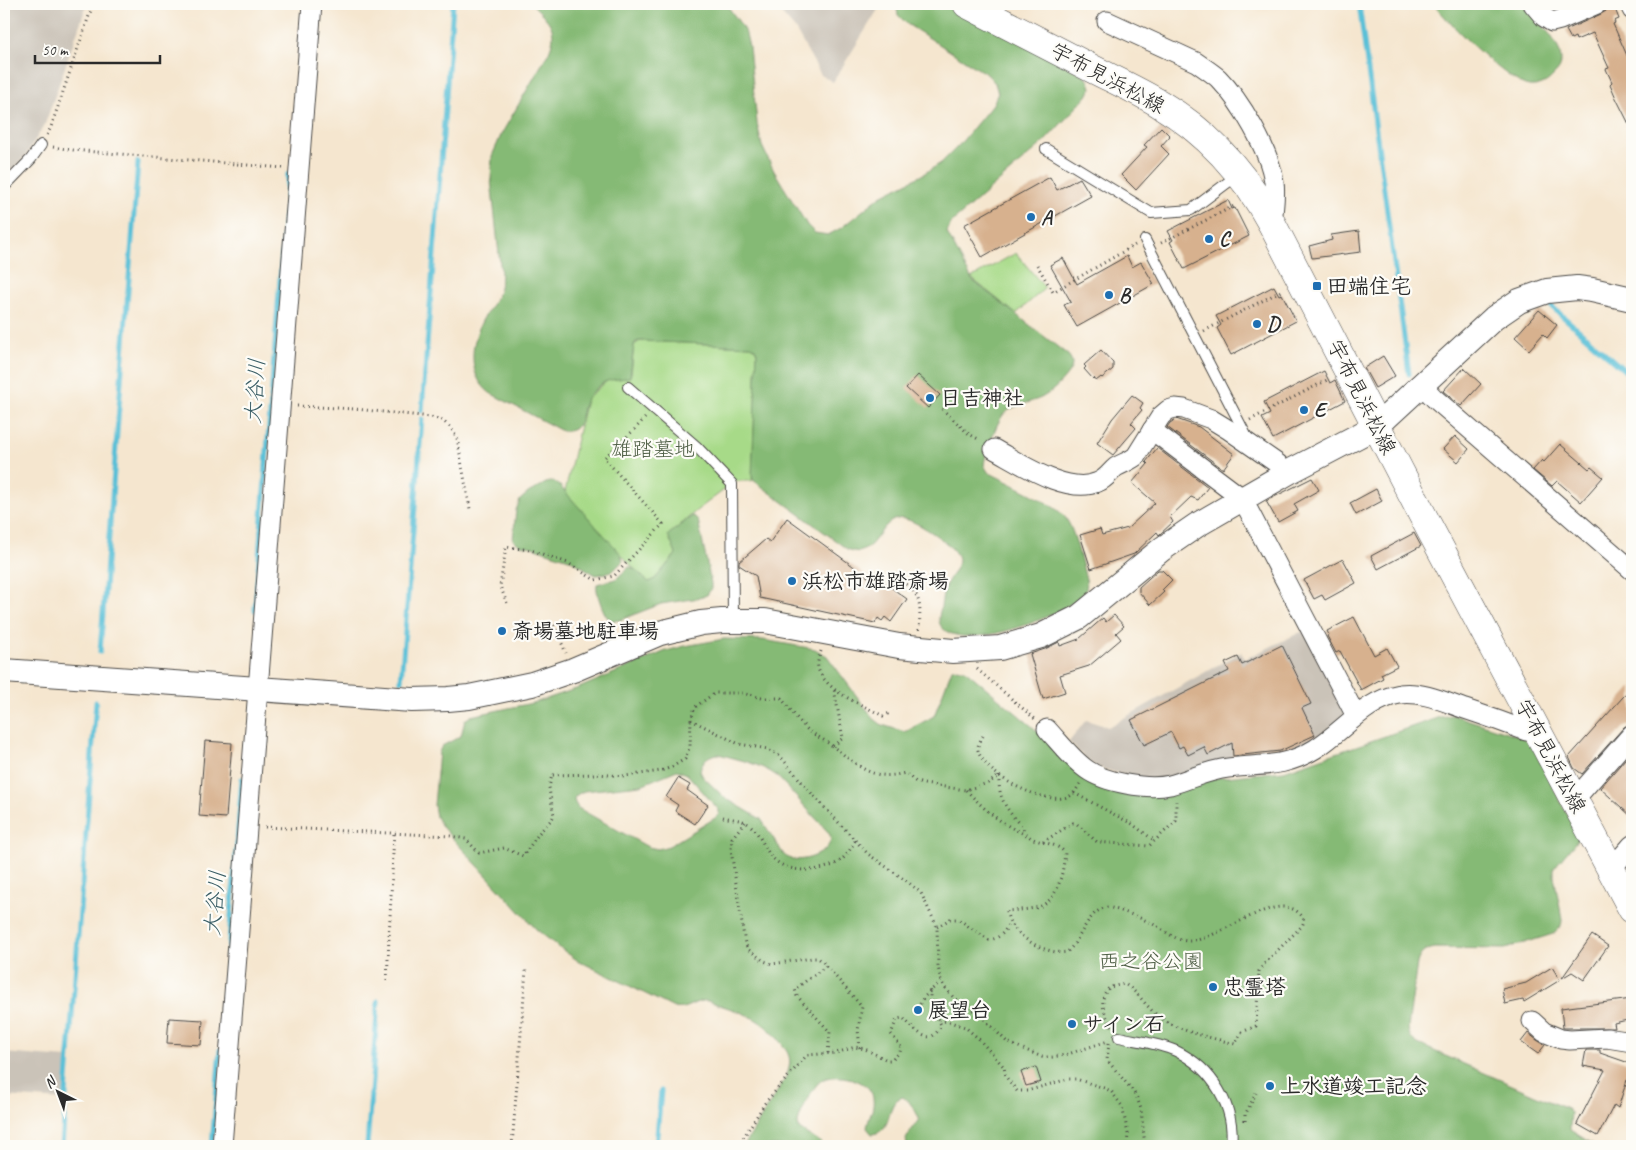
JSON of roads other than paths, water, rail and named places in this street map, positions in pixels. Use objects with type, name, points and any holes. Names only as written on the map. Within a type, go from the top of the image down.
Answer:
[{"type":"main road","name":"宇布見浜松線","points":[[967,4],[1176,114],[1210,142],[1240,173],[1272,224],[1632,909]]},
{"type":"street","points":[[222,1146],[312,4]]},
{"type":"street","points":[[1533,4],[1544,17],[1552,22],[1597,4]]},
{"type":"street","points":[[1630,4],[1632,10]]},
{"type":"street","points":[[1107,21],[1196,62],[1227,88],[1260,140],[1271,167],[1275,195],[1272,224]]},
{"type":"street","points":[[4,671],[259,688],[380,699],[448,700],[511,689],[552,678],[653,636],[680,627],[701,623],[733,620],[765,621],[899,646],[953,651],[978,650],[1020,643],[1041,636],[1079,617],[1179,536],[1242,498],[1377,426],[1494,318],[1519,301],[1532,295],[1562,288],[1592,290],[1632,299]]},
{"type":"street","points":[[1422,385],[1434,398],[1632,570]]},
{"type":"street","points":[[994,448],[1059,482],[1072,485],[1092,484],[1105,478],[1119,466],[1132,460],[1161,416],[1167,410],[1175,408],[1184,409],[1220,424],[1278,464],[1284,475]]},
{"type":"street","points":[[1152,430],[1242,498],[1356,716]]},
{"type":"street","points":[[1047,729],[1087,770],[1142,788],[1174,784],[1221,769],[1282,764],[1300,758],[1376,703],[1387,698],[1412,693],[1431,697],[1526,731],[1535,726]]},
{"type":"street","points":[[1572,796],[1582,791],[1632,734]]},
{"type":"street","points":[[1609,866],[1619,860],[1632,845]]},
{"type":"street","points":[[1532,1021],[1544,1032],[1561,1039],[1607,1038],[1632,1042]]},
{"type":"lane","points":[[4,187],[31,159],[41,145]]},
{"type":"lane","points":[[1046,149],[1151,213],[1191,210],[1240,173]]},
{"type":"lane","points":[[1145,240],[1252,446]]},
{"type":"lane","points":[[628,387],[696,446],[732,484],[733,620]]},
{"type":"lane","points":[[1114,1039],[1160,1046],[1175,1051],[1202,1069],[1221,1094],[1227,1108],[1231,1124],[1231,1146]]},
{"type":"waterway","points":[[422,411],[453,4]]},
{"type":"waterway","points":[[1359,4],[1409,374]]},
{"type":"waterway","points":[[100,652],[138,162]]},
{"type":"waterway","name":"大谷川","points":[[255,610],[288,174]]},
{"type":"waterway","points":[[1551,306],[1632,377]]},
{"type":"waterway","points":[[401,681],[422,419]]},
{"type":"waterway","points":[[62,1146],[96,702]]},
{"type":"waterway","name":"大谷川","points":[[221,1040],[242,779]]},
{"type":"waterway","points":[[367,1146],[378,1001]]},
{"type":"waterway","name":"大谷川","points":[[212,1146],[220,1050]]},
{"type":"waterway","points":[[656,1146],[661,1091]]},
{"type":"place","name":"A","points":[[1031,217]]},
{"type":"place","name":"C","points":[[1209,239]]},
{"type":"place","name":"田端住宅","points":[[1317,286]]},
{"type":"place","name":"B","points":[[1109,295]]},
{"type":"place","name":"D","points":[[1257,324]]},
{"type":"place","name":"日吉神社","points":[[930,398]]},
{"type":"place","name":"E","points":[[1304,410]]},
{"type":"place","name":"浜松市雄踏斎場","points":[[792,581]]},
{"type":"place","name":"斎場墓地駐車場","points":[[502,631]]},
{"type":"place","name":"忠霊塔","points":[[1213,987]]},
{"type":"place","name":"展望台","points":[[918,1010]]},
{"type":"place","name":"サイン石","points":[[1072,1024]]},
{"type":"place","name":"上水道竣工記念","points":[[1270,1086]]},
{"type":"park label","name":"雄踏墓地","points":[[653,449]]},
{"type":"park label","name":"西之谷公園","points":[[1151,961]]}]
